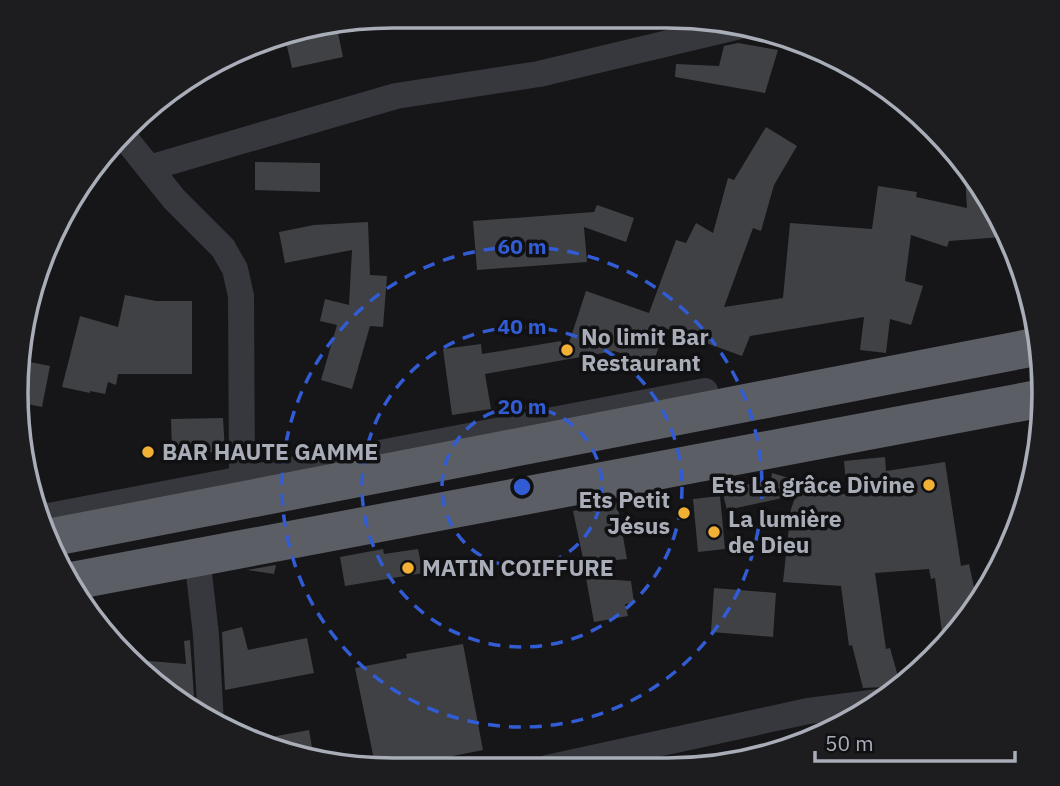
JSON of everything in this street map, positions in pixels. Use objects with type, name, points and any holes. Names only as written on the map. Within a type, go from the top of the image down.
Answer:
[{"type":"highway","points":[[57,536],[237,492],[1029,348]]},
{"type":"highway","points":[[79,580],[1032,400]]},
{"type":"street","points":[[149,168],[396,96],[539,74],[717,31]]},
{"type":"street","points":[[128,142],[174,199],[223,248],[235,269],[241,296],[237,492]]},
{"type":"street","points":[[50,517],[237,492],[1026,330]]},
{"type":"street","points":[[197,556],[206,635],[210,709]]},
{"type":"street","points":[[593,758],[808,711],[855,705]]},
{"type":"building","points":[[338,32],[343,57],[292,68],[286,44]]},
{"type":"building","points":[[738,43],[778,50],[765,93],[675,77],[676,64],[719,66],[724,46]]},
{"type":"building","points":[[766,127],[797,146],[774,185],[761,231],[753,228],[724,307],[783,298],[790,223],[872,229],[878,186],[917,192],[916,197],[967,208],[965,183],[997,237],[949,241],[947,247],[911,235],[905,281],[923,286],[911,325],[890,319],[886,353],[860,350],[864,317],[750,336],[742,356],[665,328],[653,364],[614,351],[485,374],[491,409],[452,415],[443,349],[481,344],[482,354],[561,341],[564,358],[586,291],[649,313],[676,240],[686,243],[696,223],[713,233],[728,178],[734,180]]},
{"type":"building","points":[[255,162],[320,163],[320,192],[255,190]]},
{"type":"building","points":[[597,205],[634,218],[626,242],[584,227],[587,262],[477,270],[473,221],[594,212]]},
{"type":"building","points":[[368,222],[370,275],[387,276],[383,327],[370,326],[352,389],[321,380],[337,325],[320,321],[325,299],[349,305],[352,250],[285,263],[279,232],[314,225]]},
{"type":"building","points":[[125,295],[156,301],[192,301],[192,374],[118,374],[116,385],[108,382],[105,394],[62,387],[80,316],[118,327]]},
{"type":"building","points":[[30,362],[50,366],[42,407],[28,404]]},
{"type":"building","points":[[223,418],[225,452],[172,453],[171,419]]},
{"type":"building","points":[[885,457],[886,471],[945,462],[961,566],[969,564],[974,589],[942,633],[935,578],[931,579],[929,569],[875,573],[886,649],[890,648],[898,676],[883,687],[863,688],[852,645],[849,646],[841,586],[783,582],[791,509],[796,495],[727,510],[722,490],[771,479],[772,473],[847,495],[844,461]]},
{"type":"building","points":[[720,496],[725,549],[698,552],[693,499]]},
{"type":"building","points":[[617,503],[627,559],[584,563],[573,511]]},
{"type":"building","points":[[383,549],[384,554],[418,549],[423,573],[345,586],[340,557]]},
{"type":"building","points":[[276,565],[274,574],[247,570]]},
{"type":"building","points":[[586,578],[631,581],[634,603],[625,604],[628,616],[594,622]]},
{"type":"building","points":[[714,588],[776,593],[773,637],[711,632]]},
{"type":"building","points":[[242,627],[248,650],[307,638],[314,673],[225,690],[222,632]]},
{"type":"building","points":[[190,640],[194,696],[191,697],[145,661],[186,664],[184,641]]},
{"type":"building","points":[[463,644],[483,750],[443,758],[374,757],[355,668],[407,658],[406,654]]},
{"type":"building","points":[[309,730],[312,749],[299,746],[271,737]]},
{"type":"place","name":"No limit Bar Restaurant","points":[[567,350]]},
{"type":"place","name":"BAR HAUTE GAMME","points":[[148,452]]},
{"type":"place","name":"Ets La grâce Divine","points":[[929,485]]},
{"type":"place","name":"Ets Petit Jésus","points":[[684,513]]},
{"type":"place","name":"La lumière de Dieu","points":[[714,532]]},
{"type":"place","name":"MATIN COIFFURE","points":[[408,568]]}]
